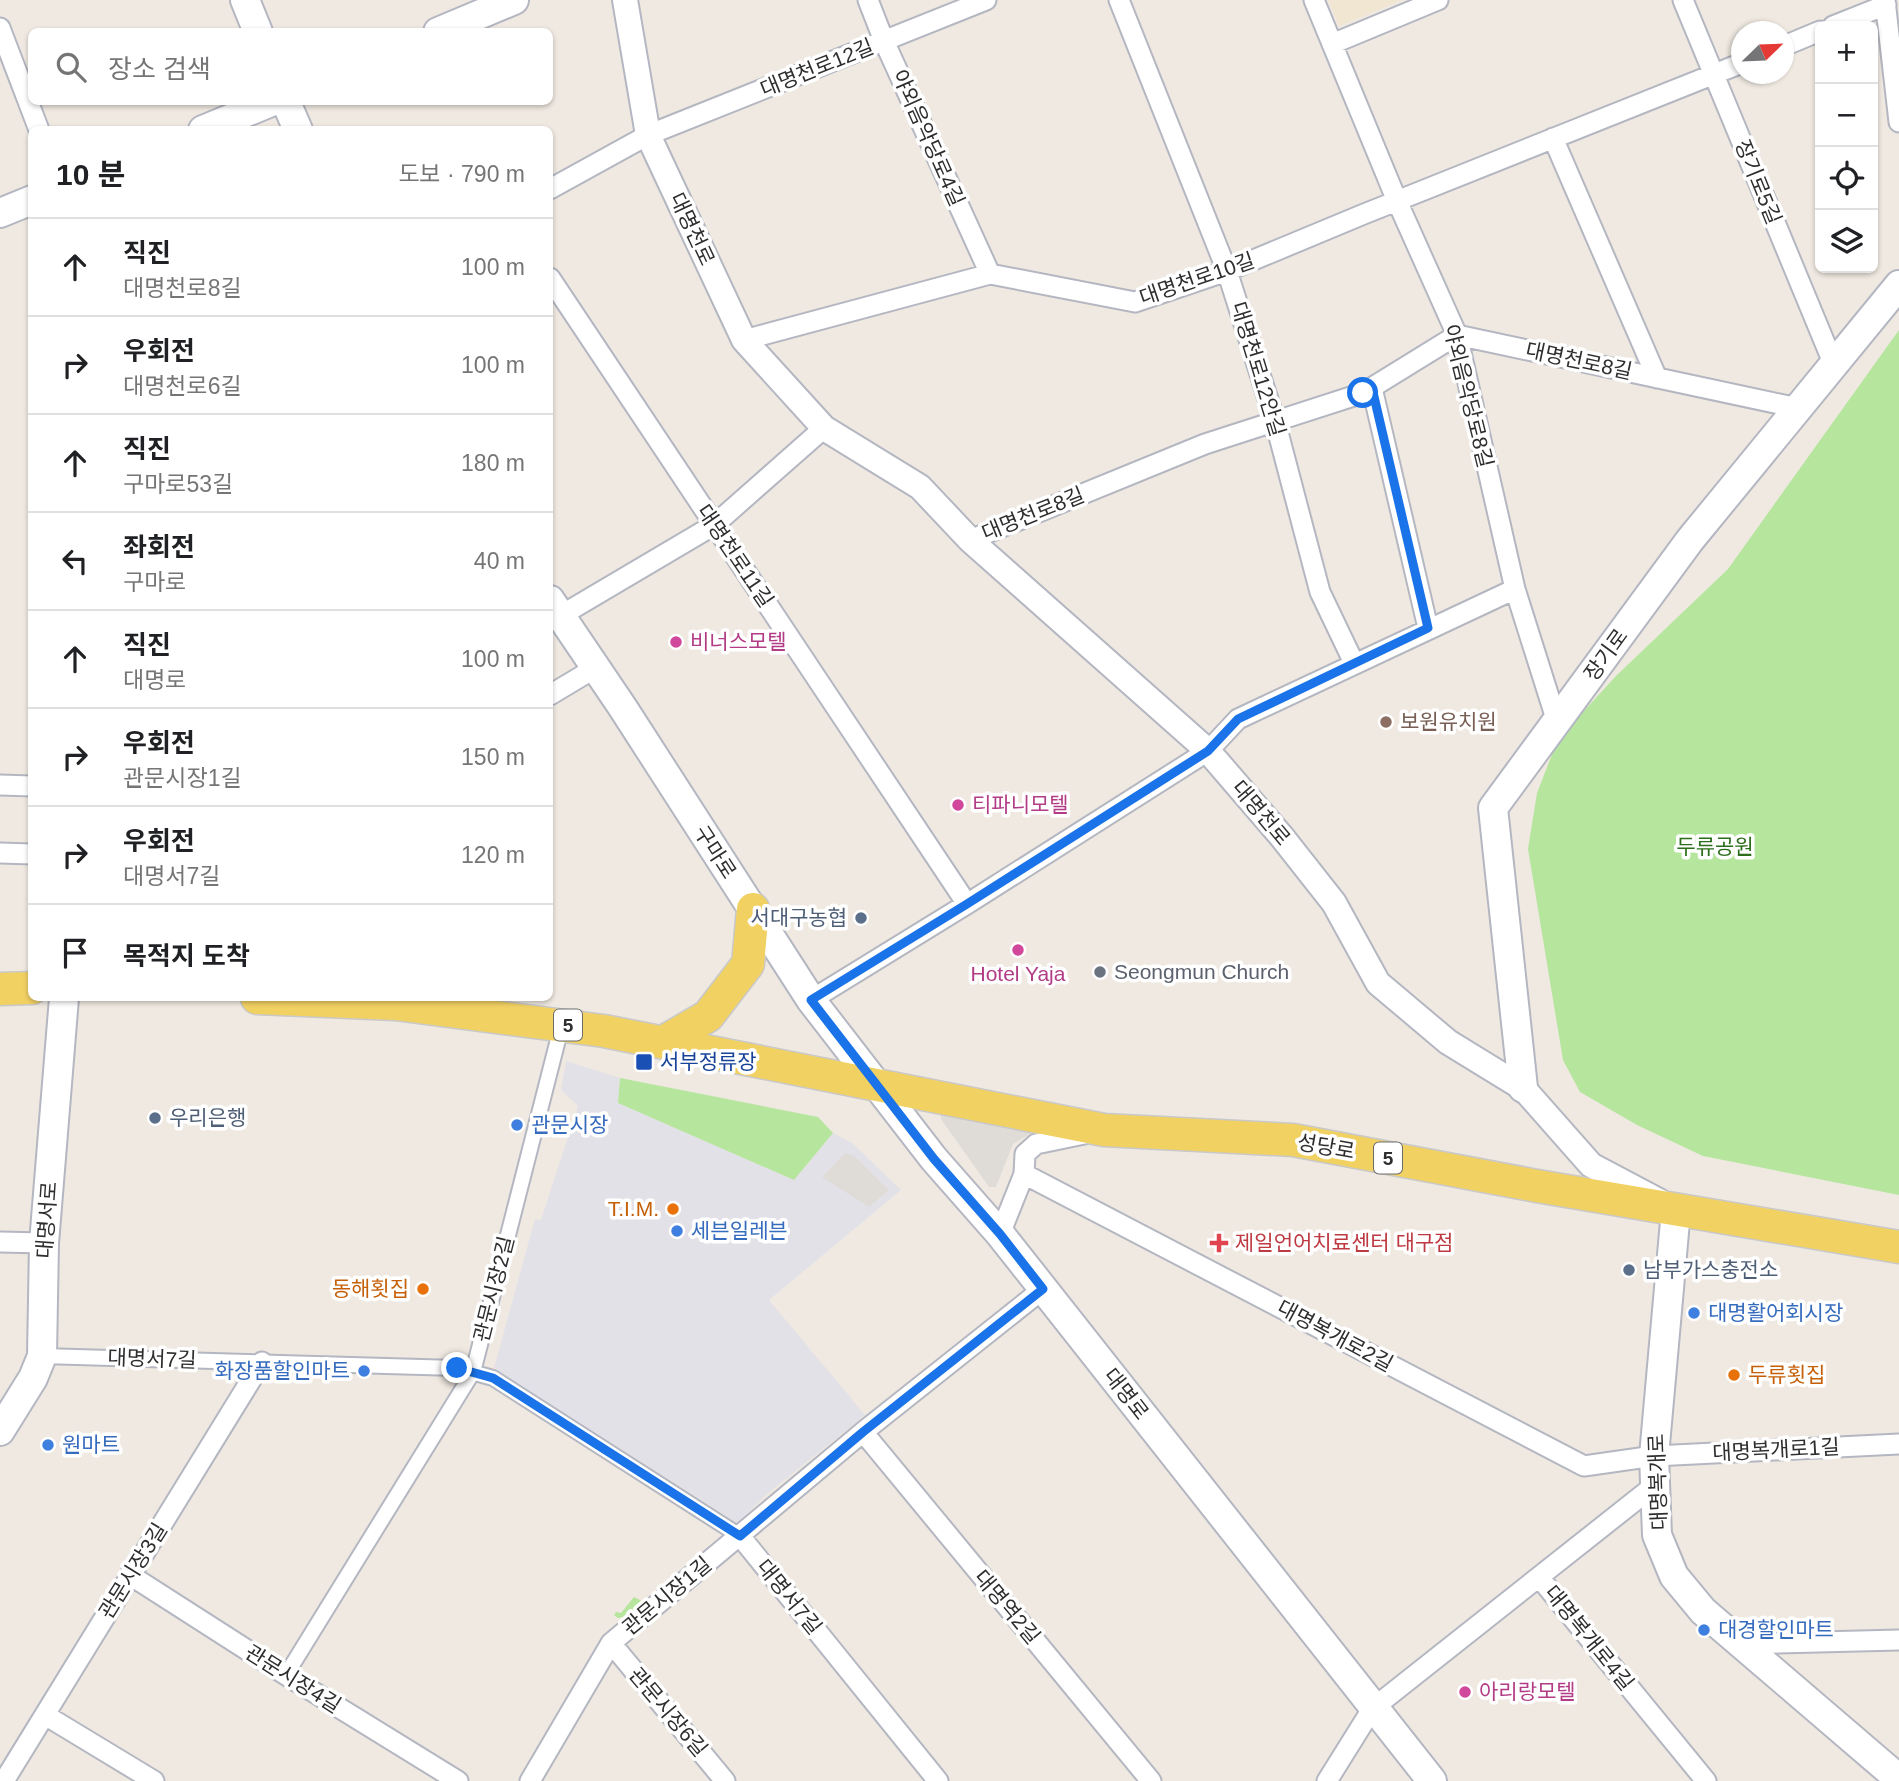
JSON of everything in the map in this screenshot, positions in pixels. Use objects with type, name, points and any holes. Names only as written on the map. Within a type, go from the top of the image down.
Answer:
[{"type":"main road","points":[[245,0],[256,28]]},
{"type":"main road","points":[[448,28],[506,1]]},
{"type":"main road","points":[[213,126],[264,105]]},
{"type":"main road","points":[[287,105],[297,126]]},
{"type":"main road","points":[[0,213],[28,202]]},
{"type":"main road","name":"장기로","points":[[1523,1088],[1493,808],[1690,540],[1899,285]]},
{"type":"main road","name":"구마로","points":[[555,608],[811,1000],[875,1084]]},
{"type":"main road","points":[[664,1041],[708,1016],[748,964],[752,909]]},
{"type":"main road","points":[[0,989],[28,988]]},
{"type":"main road","name":"대명서로","points":[[0,1432],[33,1378],[42,1356],[44,1243],[64,1001]]},
{"type":"main road","name":"5","points":[[395,1001],[664,1041],[875,1084]]},
{"type":"main road","name":"성당로","points":[[875,1084],[1104,1130],[1293,1140],[1676,1210],[1899,1247]]},
{"type":"main road","name":"대명로","points":[[875,1084],[934,1159],[1000,1234],[1432,1781]]},
{"type":"main road","name":"대명복개로","points":[[1676,1210],[1654,1456],[1657,1535],[1674,1576],[1703,1611],[1899,1779]]},
{"type":"street","name":"대명천로","points":[[625,0],[648,135],[744,340],[824,428],[920,487],[970,540],[1208,751],[1334,903],[1378,983],[1448,1042],[1523,1088],[1591,1165],[1676,1210]]},
{"type":"street","name":"야외음악당로4길","points":[[868,0],[990,274]]},
{"type":"street","name":"대명천로12길","points":[[648,135],[986,0]]},
{"type":"street","name":"대명천로12안길","points":[[1119,0],[1227,271],[1275,421],[1320,592],[1354,663]]},
{"type":"street","name":"야외음악당로8길","points":[[1314,0],[1397,201],[1457,335],[1515,589],[1557,722]]},
{"type":"street","points":[[1332,44],[1438,0]]},
{"type":"street","name":"장기로5길","points":[[1683,0],[1834,365]]},
{"type":"street","points":[[1844,21],[1885,3],[1899,122]]},
{"type":"street","points":[[0,28],[28,101]]},
{"type":"street","points":[[1794,42],[1815,34]]},
{"type":"street","name":"대명천로10길","points":[[744,340],[990,274],[1135,302],[1227,271],[1731,67]]},
{"type":"street","points":[[29,105],[37,126]]},
{"type":"street","points":[[553,187],[648,135]]},
{"type":"street","points":[[1553,138],[1657,378]]},
{"type":"street","name":"대명천로11길","points":[[553,283],[967,904]]},
{"type":"street","name":"대명천로8길","points":[[970,540],[1205,444],[1363,393],[1457,335],[1798,408]]},
{"type":"street","points":[[1372,388],[1428,628]]},
{"type":"street","points":[[714,525],[824,428]]},
{"type":"street","name":"구마로","points":[[555,608],[714,525]]},
{"type":"street","points":[[811,1000],[1208,751],[1238,719],[1515,589]]},
{"type":"street","points":[[553,693],[595,668]]},
{"type":"street","points":[[0,785],[28,786]]},
{"type":"street","points":[[0,853],[28,854]]},
{"type":"street","name":"관문시장2길","points":[[286,1675],[473,1372],[562,1024]]},
{"type":"street","points":[[1000,1234],[1024,1174],[1025,1154],[1036,1144],[1104,1130]]},
{"type":"street","name":"대명복개로2길","points":[[1024,1174],[1584,1466],[1654,1456]]},
{"type":"street","points":[[0,1242],[44,1243]]},
{"type":"street","name":"관문시장1길","points":[[530,1781],[611,1643],[863,1432],[1043,1289]]},
{"type":"street","name":"대명서7길","points":[[42,1356],[457,1368],[493,1378],[740,1536],[938,1781]]},
{"type":"street","name":"관문시장3길","points":[[5,1781],[262,1362]]},
{"type":"street","name":"대명역2길","points":[[863,1432],[1151,1781]]},
{"type":"street","name":"대명복개로1길","points":[[1654,1456],[1899,1444]]},
{"type":"street","name":"대명복개로4길","points":[[1655,1485],[1539,1577],[1706,1781]]},
{"type":"street","name":"관문시장4길","points":[[130,1575],[458,1781]]},
{"type":"street","points":[[1327,1781],[1373,1709],[1539,1577]]},
{"type":"street","points":[[1741,1644],[1899,1640]]},
{"type":"street","name":"관문시장6길","points":[[611,1643],[725,1781]]},
{"type":"street","points":[[45,1715],[153,1781]]},
{"type":"shaded area","points":[[1328,0],[1402,0],[1339,26]]},
{"type":"shaded area","name":"서부정류장","points":[[566,1061],[620,1078],[618,1103],[794,1180],[833,1133],[852,1143],[901,1190],[769,1300],[865,1415],[767,1494],[737,1523],[494,1368],[535,1219],[541,1220],[578,1106],[561,1090]]},
{"type":"shaded area","points":[[940,1112],[1033,1132],[1013,1144],[996,1187],[989,1187],[941,1119]]},
{"type":"shaded area","points":[[845,1153],[854,1156],[889,1190],[869,1207],[822,1177]]},
{"type":"green space","name":"두류공원","points":[[1899,330],[1899,1195],[1703,1156],[1637,1125],[1580,1092],[1563,1060],[1528,849],[1537,793],[1558,739],[1616,676],[1728,569]]},
{"type":"green space","points":[[620,1078],[818,1117],[833,1133],[794,1180],[618,1103]]},
{"type":"green space","points":[[634,1597],[644,1602],[624,1617],[618,1618],[614,1615],[616,1612],[621,1613]]},
{"type":"place","name":"비너스모텔","points":[[676,642]]},
{"type":"place","name":"보원유치원","points":[[1386,722]]},
{"type":"place","name":"티파니모텔","points":[[958,805]]},
{"type":"place","name":"서대구농협","points":[[861,918]]},
{"type":"place","name":"Hotel Yaja","points":[[1018,950]]},
{"type":"place","name":"Seongmun Church","points":[[1100,972]]},
{"type":"place","name":"서부정류장","points":[[644,1062]]},
{"type":"place","name":"우리은행","points":[[155,1118]]},
{"type":"place","name":"관문시장","points":[[517,1125]]},
{"type":"place","name":"T.I.M.","points":[[673,1209]]},
{"type":"place","name":"세븐일레븐","points":[[677,1231]]},
{"type":"place","name":"제일언어치료센터 대구점","points":[[1219,1243]]},
{"type":"place","name":"남부가스충전소","points":[[1629,1270]]},
{"type":"place","name":"동해횟집","points":[[423,1289]]},
{"type":"place","name":"대명활어회시장","points":[[1694,1313]]},
{"type":"place","name":"화장품할인마트","points":[[364,1371]]},
{"type":"place","name":"두류횟집","points":[[1734,1375]]},
{"type":"place","name":"원마트","points":[[48,1445]]},
{"type":"place","name":"대경할인마트","points":[[1704,1630]]},
{"type":"place","name":"아리랑모텔","points":[[1465,1692]]},
{"type":"route","points":[[457,1368],[493,1378],[740,1536],[863,1432],[1043,1289],[1000,1234],[934,1159],[811,1000],[1208,751],[1238,719],[1428,628],[1372,388],[1363,393]]}]
